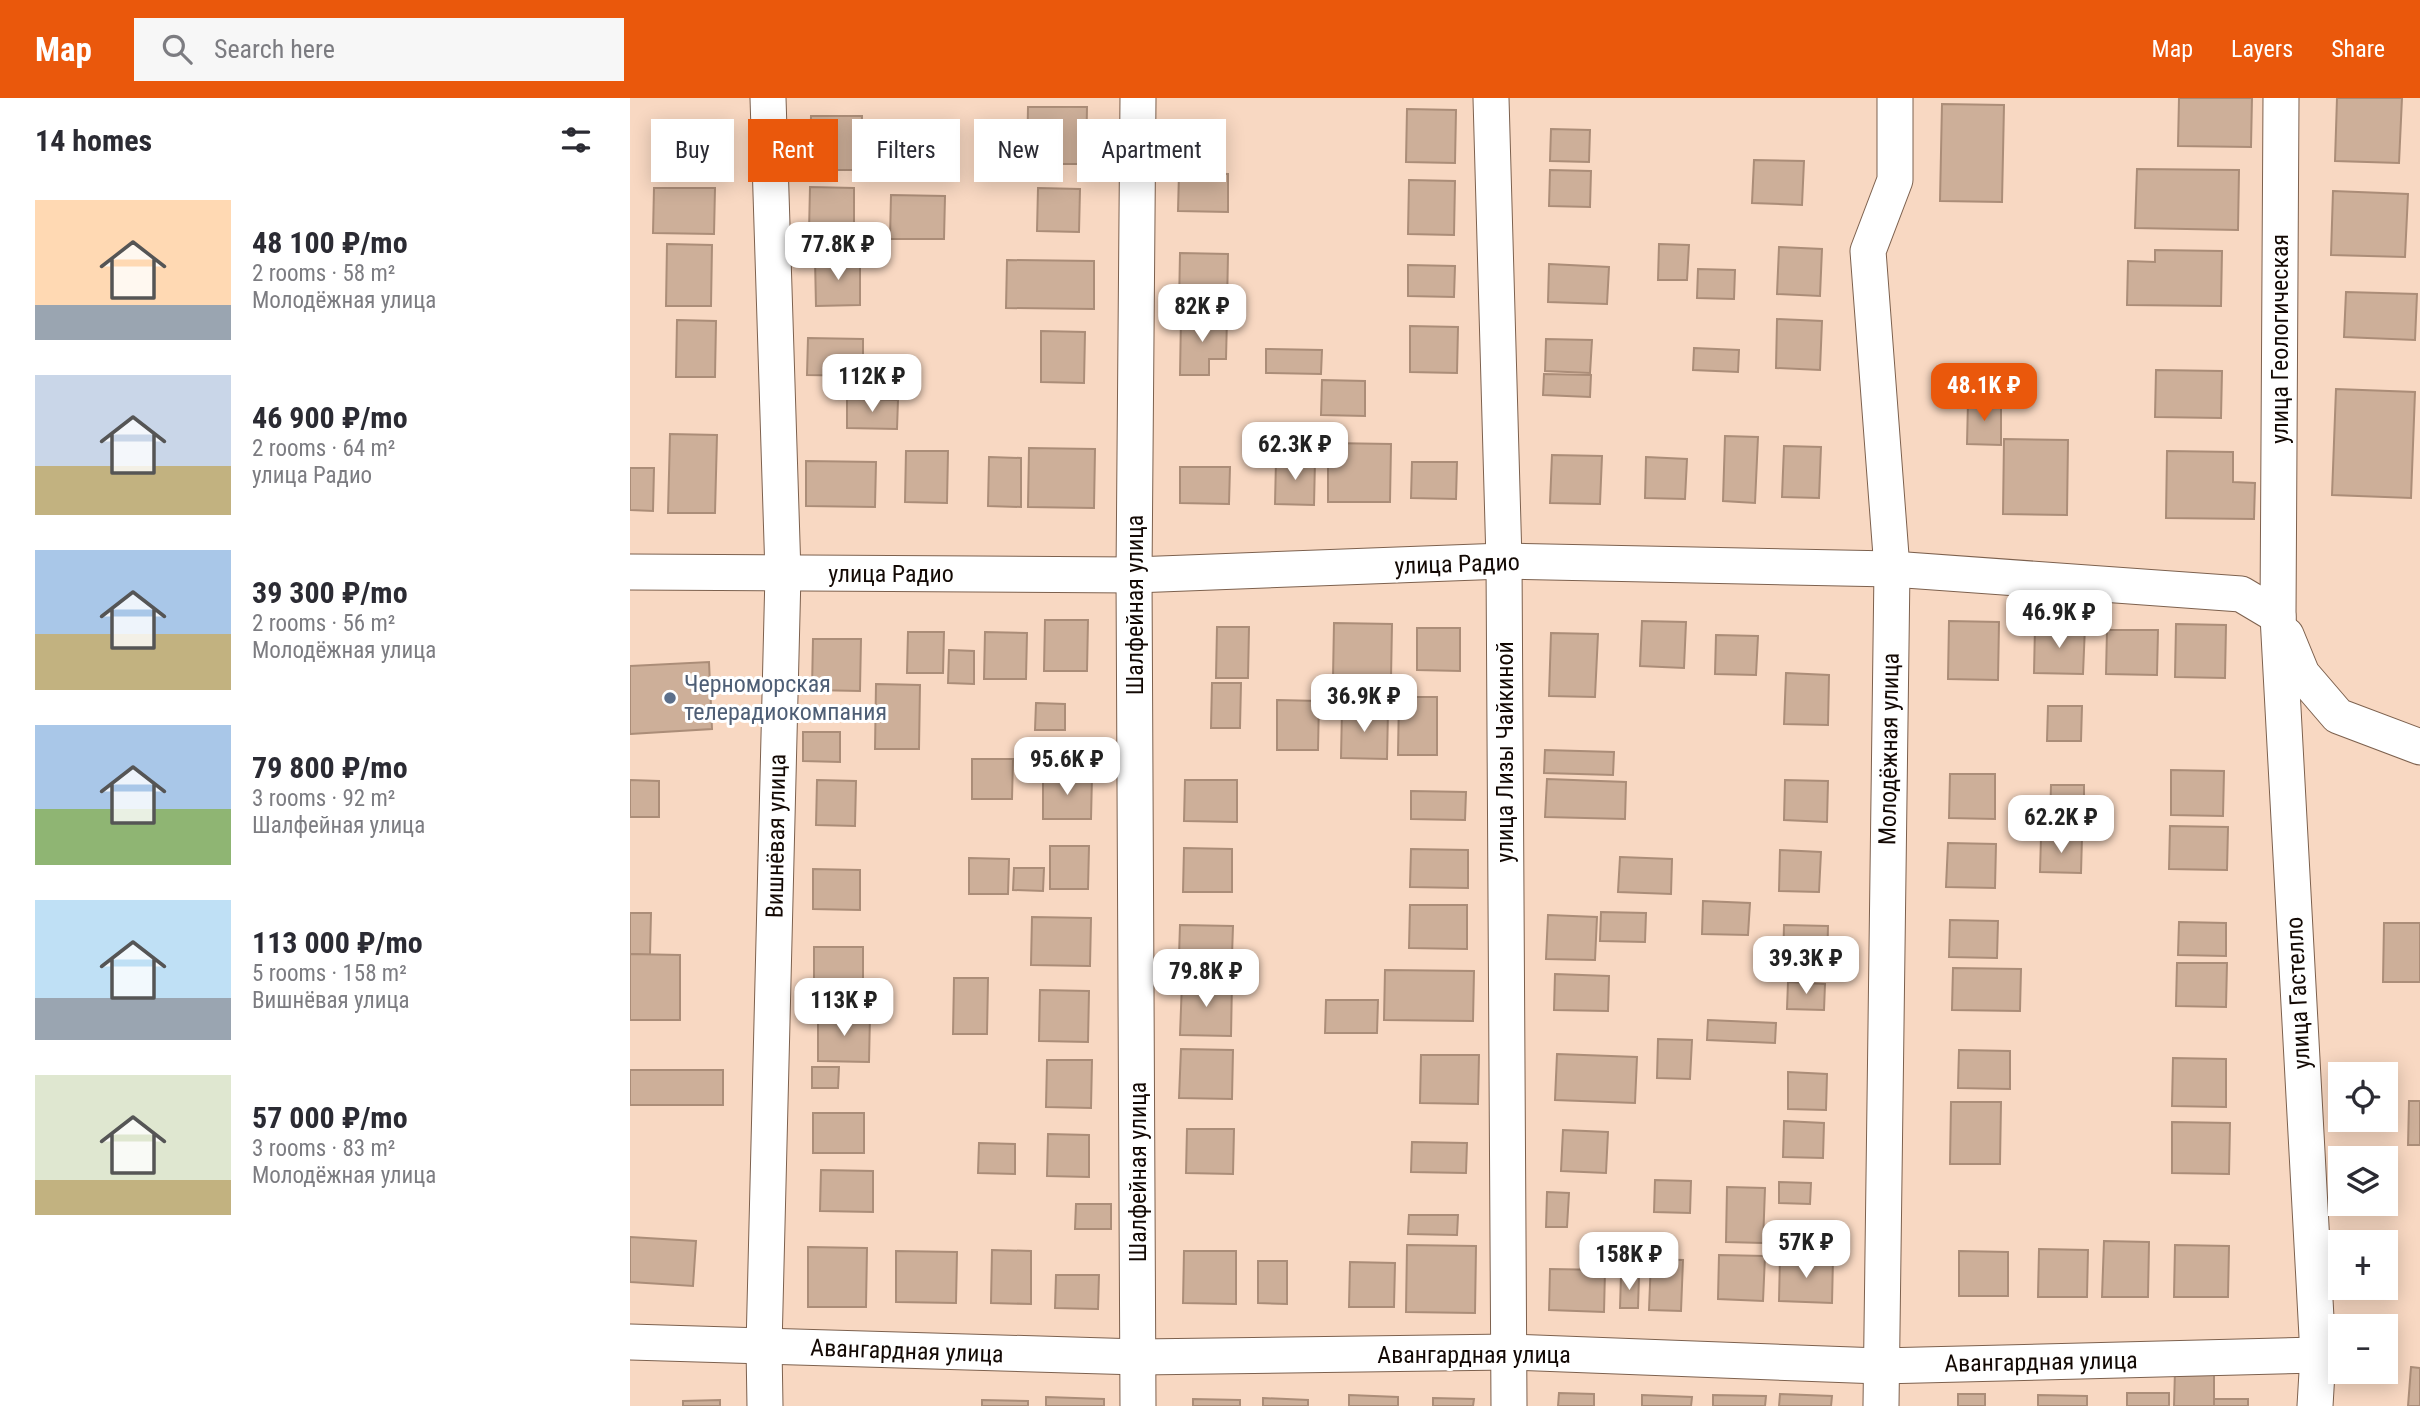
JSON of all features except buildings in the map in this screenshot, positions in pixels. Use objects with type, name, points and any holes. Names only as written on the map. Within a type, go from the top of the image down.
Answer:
[{"type":"street","name":"Вишнёвая улица","points":[[765,1406],[764,1347],[783,574],[768,98]]},
{"type":"street","name":"Шалфейная улица","points":[[1138,98],[1134,575],[1138,1406]]},
{"type":"street","name":"улица Лизы Чайкиной","points":[[1491,98],[1504,561],[1509,1406]]},
{"type":"street","name":"Молодёжная улица","points":[[1881,1406],[1892,569],[1868,251],[1895,180],[1895,98]]},
{"type":"street","name":"улица Геологическая","points":[[2278,579],[2281,98]]},
{"type":"street","name":"улица Радио","points":[[630,572],[1134,575],[1504,561],[1892,569],[2241,594],[2278,615]]},
{"type":"street","name":"улица Гастелло","points":[[2278,579],[2318,1355],[2315,1406]]},
{"type":"street","points":[[2278,615],[2302,674],[2338,716],[2420,747]]},
{"type":"street","name":"Авангардная улица","points":[[630,1342],[1139,1357],[1508,1352],[1880,1366],[2318,1355]]},
{"type":"place","name":"Черноморская телерадиокомпания","points":[[670,698]]}]
